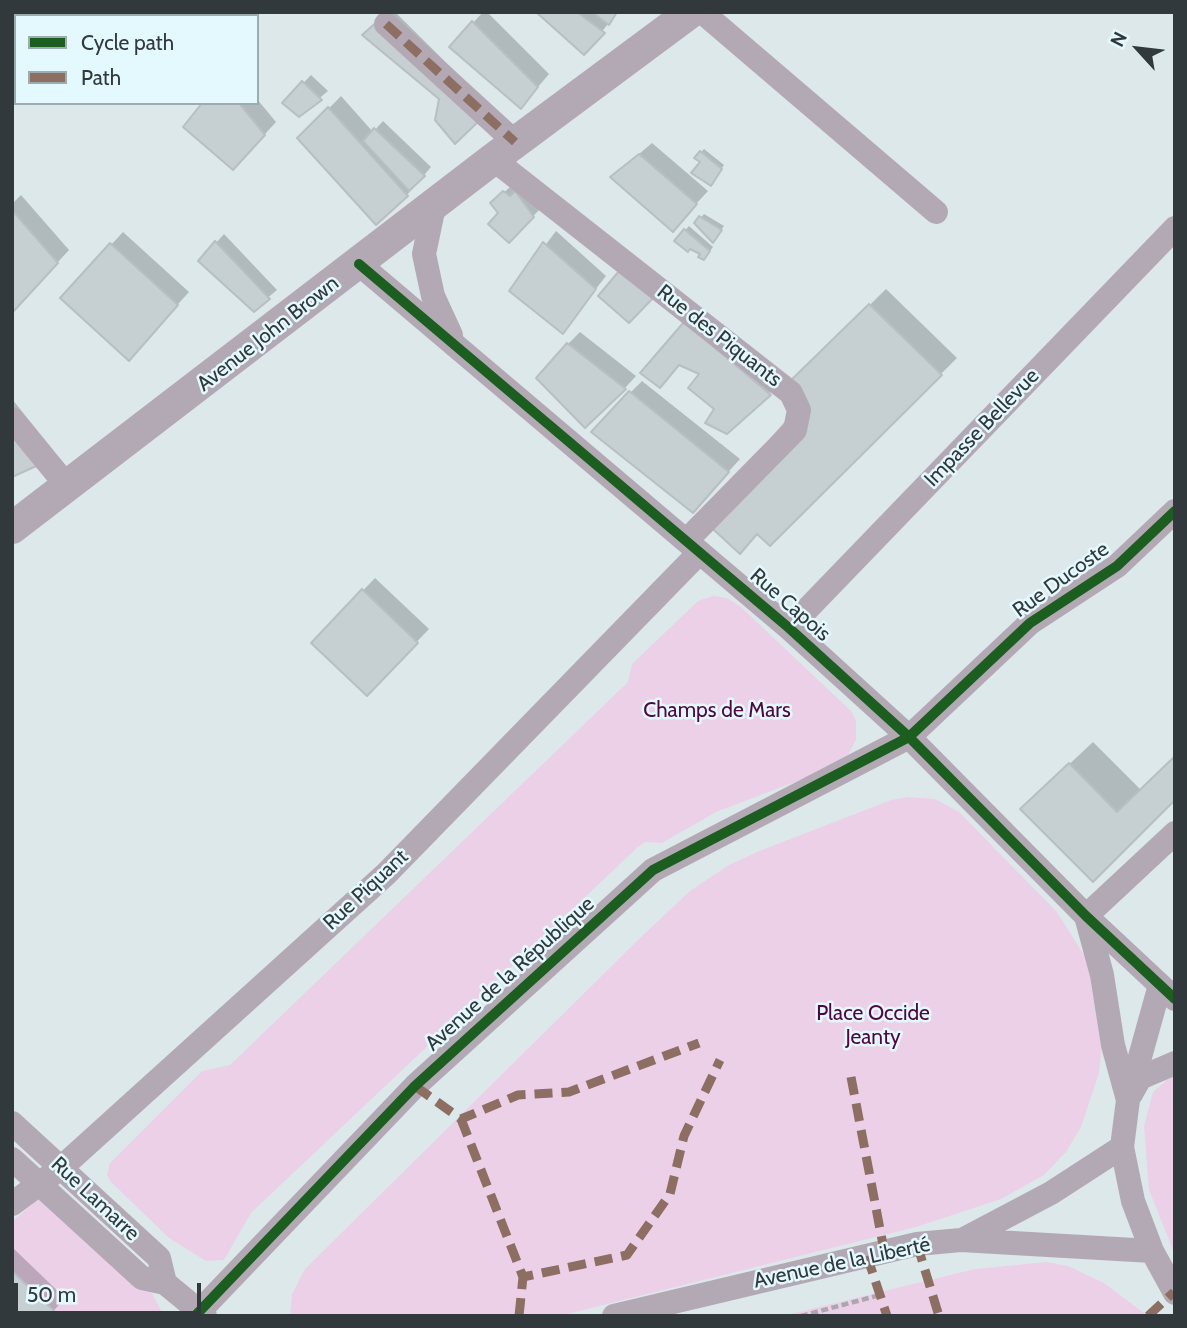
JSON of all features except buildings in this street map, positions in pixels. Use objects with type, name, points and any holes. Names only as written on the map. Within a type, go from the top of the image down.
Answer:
[{"type":"main road","name":"Avenue John Brown","points":[[12,528],[504,151],[691,12]]},
{"type":"street","points":[[702,12],[936,212]]},
{"type":"street","name":"Rue des Piquants","points":[[386,23],[504,151],[791,393],[799,410],[795,430],[692,547]]},
{"type":"street","name":"Rue Capois","points":[[434,206],[425,240],[426,273],[433,296],[455,342]]},
{"type":"street","name":"Impasse Bellevue","points":[[789,628],[1175,228]]},
{"type":"street","name":"Rue Capois","points":[[359,264],[455,342],[789,628],[909,737],[1086,916],[1167,992]]},
{"type":"street","points":[[12,419],[68,487]]},
{"type":"street","name":"Rue Ducoste","points":[[909,737],[1030,623],[1117,566],[1175,511]]},
{"type":"street","name":"Rue Piquant","points":[[12,1203],[41,1185],[62,1167],[386,874],[692,547]]},
{"type":"street","name":"Avenue de la République","points":[[200,1314],[415,1086],[653,870],[909,737]]},
{"type":"street","points":[[1128,1100],[1114,1045],[1102,975],[1086,916],[1175,832]]},
{"type":"street","points":[[1167,992],[1128,1100],[1122,1147],[1133,1201],[1152,1251],[1175,1293]]},
{"type":"street","points":[[1128,1100],[1140,1078],[1175,1063]]},
{"type":"street","name":"Rue Lamarre","points":[[12,1123],[159,1258],[165,1283]]},
{"type":"street","points":[[961,1240],[1051,1193],[1122,1147]]},
{"type":"street","name":"Rue Lamarre","points":[[12,1159],[142,1278],[165,1283],[200,1314]]},
{"type":"street","name":"Avenue de la Liberté","points":[[614,1316],[884,1250],[961,1240],[1152,1251]]},
{"type":"path","points":[[801,1316],[880,1295]]},
{"type":"green space","name":"Champs de Mars","points":[[713,596],[727,598],[741,607],[852,712],[856,721],[856,740],[848,755],[808,777],[716,812],[662,843],[646,842],[639,846],[251,1213],[224,1260],[206,1261],[169,1238],[111,1182],[107,1175],[110,1163],[202,1071],[230,1065],[628,682],[632,664],[698,601]]},
{"type":"green space","name":"Place Occide Jeanty","points":[[908,797],[935,799],[959,812],[1057,912],[1087,960],[1103,1033],[1099,1073],[1081,1127],[1066,1152],[1044,1175],[1001,1199],[916,1227],[559,1316],[290,1316],[292,1294],[305,1269],[690,891],[729,865],[757,852],[891,800]]},
{"type":"green space","points":[[1175,1073],[1175,1255],[1149,1190],[1144,1126],[1153,1092]]},
{"type":"green space","points":[[48,1190],[150,1290],[161,1310],[156,1316],[12,1316],[12,1222]]},
{"type":"green space","points":[[1046,1262],[1068,1266],[1104,1283],[1148,1316],[782,1316],[975,1269]]},
{"type":"marked path","points":[[386,24],[515,142]]},
{"type":"marked path","points":[[415,1086],[461,1119],[518,1095],[569,1092],[699,1043]]},
{"type":"marked path","points":[[461,1119],[523,1277],[627,1255],[670,1194],[684,1136],[720,1060]]},
{"type":"marked path","points":[[851,1077],[884,1250]]},
{"type":"marked path","points":[[917,1244],[939,1316]]},
{"type":"marked path","points":[[867,1256],[887,1316]]},
{"type":"marked path","points":[[519,1316],[523,1277]]},
{"type":"marked path","points":[[1148,1316],[1174,1292]]},
{"type":"cycle path","points":[[359,264],[789,628],[909,737],[1086,916],[1175,999]]},
{"type":"cycle path","points":[[195,1316],[415,1086],[653,870],[909,737],[1030,623],[1117,566],[1175,511]]}]
